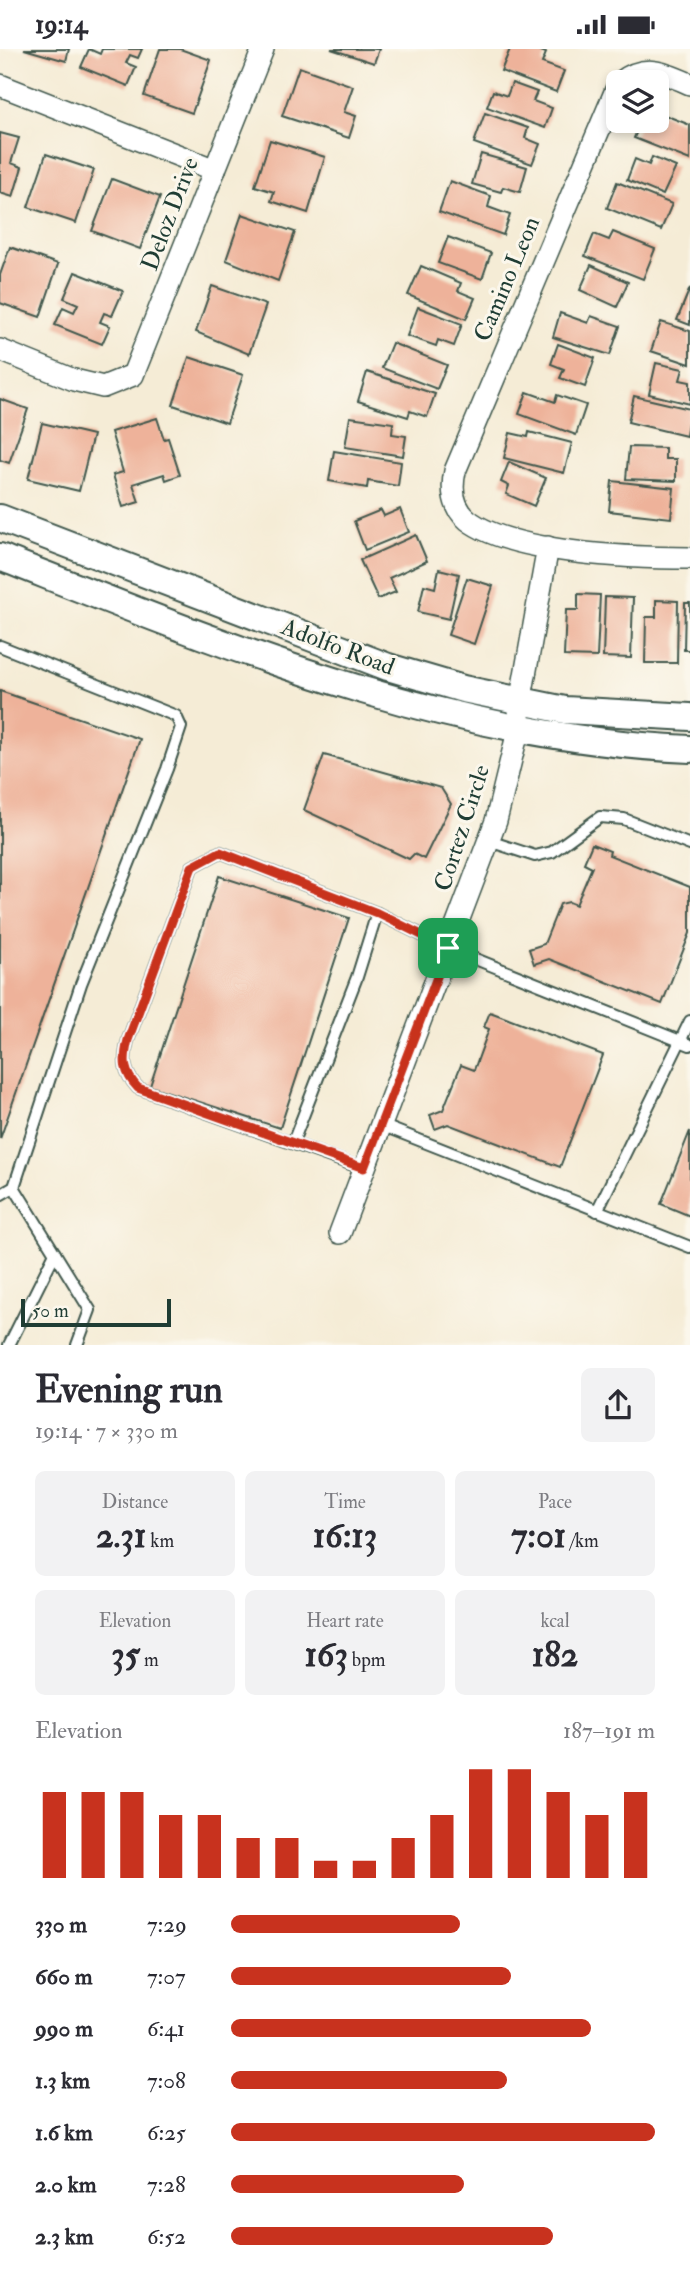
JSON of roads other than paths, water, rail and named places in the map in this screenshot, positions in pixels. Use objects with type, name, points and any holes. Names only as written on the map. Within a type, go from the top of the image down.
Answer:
[{"type":"street","name":"Deloz Drive","points":[[0,350],[74,380],[103,387],[134,375],[263,49]]},
{"type":"street","name":"Camino Leon","points":[[669,75],[690,84]]},
{"type":"street","points":[[0,85],[215,170]]},
{"type":"street","name":"Camino Leon","points":[[548,547],[485,531],[467,519],[453,496],[455,471],[606,115]]},
{"type":"street","name":"Adolfo Road","points":[[0,518],[388,667],[520,703],[565,710],[690,717]]},
{"type":"street","points":[[548,547],[603,555],[690,558]]},
{"type":"street","name":"Cortez Circle","points":[[340,1233],[489,841],[518,731],[520,703],[548,547]]},
{"type":"street","name":"Adolfo Road","points":[[0,557],[264,660],[395,700],[518,731],[608,744],[690,749]]},
{"type":"lane","points":[[0,646],[176,716],[181,727],[167,769],[81,984],[14,1187],[0,1195]]},
{"type":"lane","points":[[489,841],[535,856],[552,852],[600,817],[624,819],[690,845]]},
{"type":"lane","points":[[364,1168],[138,1088],[127,1076],[123,1060],[128,1040],[192,867],[208,856],[220,852],[377,913],[448,948],[686,1043]]},
{"type":"lane","points":[[293,1142],[357,978],[377,913]]},
{"type":"lane","points":[[597,1211],[686,1043],[690,1021]]},
{"type":"lane","points":[[381,1125],[690,1247]]},
{"type":"lane","points":[[14,1187],[90,1310],[76,1345]]},
{"type":"lane","points":[[9,1345],[55,1253]]}]
